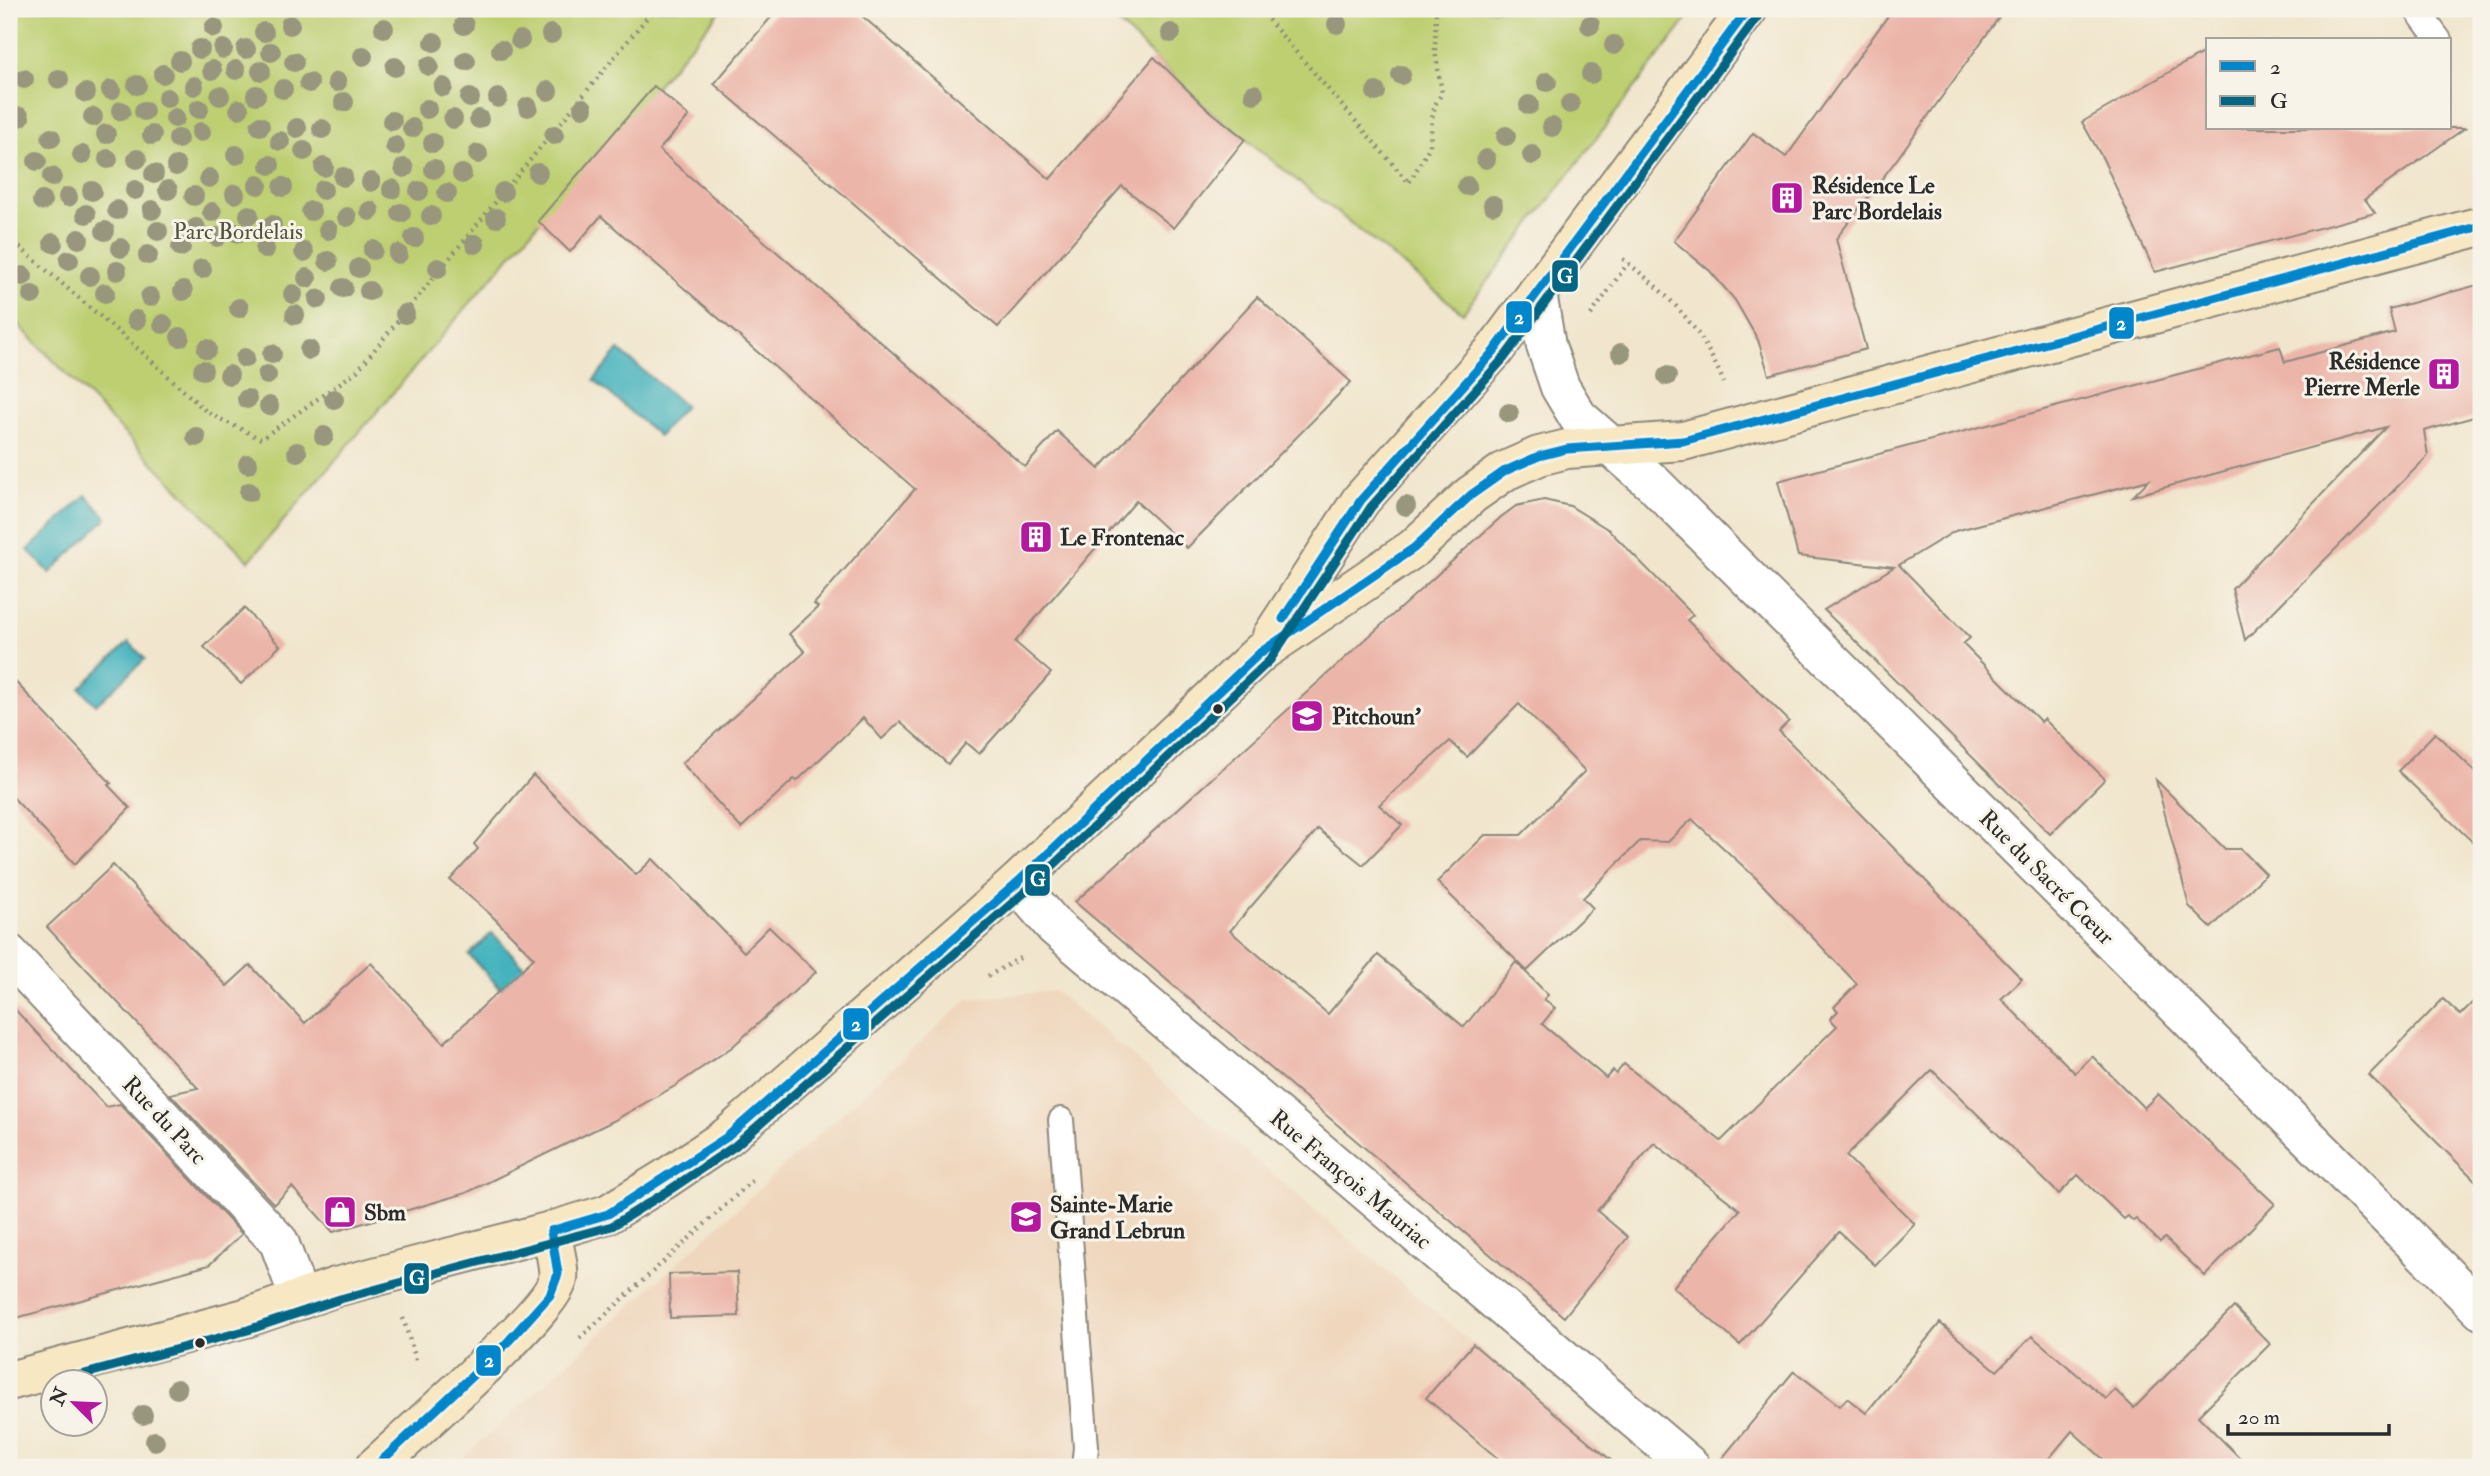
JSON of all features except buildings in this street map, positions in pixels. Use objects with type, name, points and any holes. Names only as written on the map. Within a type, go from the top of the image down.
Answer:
[{"type":"main road","points":[[1261,652],[1362,500],[1494,351],[1748,9]]},
{"type":"main road","points":[[9,1381],[245,1318],[337,1287],[607,1214],[665,1179],[727,1137],[1017,883],[1261,652],[1414,548],[1471,495],[1505,471],[1558,451],[1683,441],[2481,226]]},
{"type":"main road","points":[[375,1467],[445,1404],[545,1302],[558,1280],[551,1231]]},
{"type":"street","name":"Rue du Sacré Cœur","points":[[1537,293],[1546,346],[1560,387],[1578,417],[1653,483],[2481,1310]]},
{"type":"street","name":"Rue François Mauriac","points":[[1017,883],[1055,928],[1691,1467]]},
{"type":"street","name":"Rue du Parc","points":[[9,954],[279,1242],[300,1300]]},
{"type":"lane","points":[[2416,9],[2438,38]]},
{"type":"lane","points":[[1060,1121],[1086,1447],[1084,1467]]},
{"type":"path","points":[[9,238],[208,413],[261,439],[357,371],[654,9]]},
{"type":"path","points":[[1259,9],[1409,183],[1430,146],[1433,118],[1442,93],[1435,51],[1436,9]]},
{"type":"path","points":[[1584,228],[1667,295],[1692,322],[1712,354],[1727,389],[1735,427]]},
{"type":"path","points":[[1588,319],[1628,263]]},
{"type":"path","points":[[982,979],[1024,956],[1055,928]]},
{"type":"path","points":[[573,1344],[756,1178]]},
{"type":"shaded area","name":"Sainte-Marie Grand Lebrun","points":[[1055,991],[1619,1467],[453,1467],[968,999]]},
{"type":"green space","name":"Parc Bordelais","points":[[9,9],[722,9],[249,561],[9,315]]},
{"type":"green space","points":[[1104,9],[1695,9],[1463,313],[1204,106]]},
{"type":"water","points":[[619,350],[685,406],[659,436],[594,380]]},
{"type":"water","points":[[86,495],[107,518],[50,573],[28,550]]},
{"type":"water","points":[[129,642],[145,659],[96,705],[80,688]]},
{"type":"water","points":[[492,933],[536,979],[513,1002],[469,955]]},
{"type":"transit line","name":"2","points":[[1283,619],[1361,500],[1494,351],[1748,9]]},
{"type":"transit line","name":"G","points":[[107,1368],[248,1330],[340,1299],[612,1226],[735,1146],[1025,892],[1270,660],[1371,507],[1504,358],[1758,16]]},
{"type":"transit line","name":"2","points":[[551,1231],[608,1214],[727,1137],[1017,883],[1261,652],[1414,548],[1471,495],[1505,471],[1539,456],[1567,449],[1683,441],[2481,226]]},
{"type":"transit line","name":"2","points":[[375,1467],[505,1345],[550,1295],[558,1274],[551,1231]]},
{"type":"place","name":"Résidence Le Parc Bordelais","points":[[1787,198]]},
{"type":"place","name":"Résidence Pierre Merle","points":[[2444,374]]},
{"type":"place","name":"Le Frontenac","points":[[1036,537]]},
{"type":"place","name":"Pitchoun'","points":[[1307,716]]},
{"type":"place","name":"Sbm","points":[[340,1212]]},
{"type":"place","name":"Sainte-Marie Grand Lebrun","points":[[1026,1217]]}]
